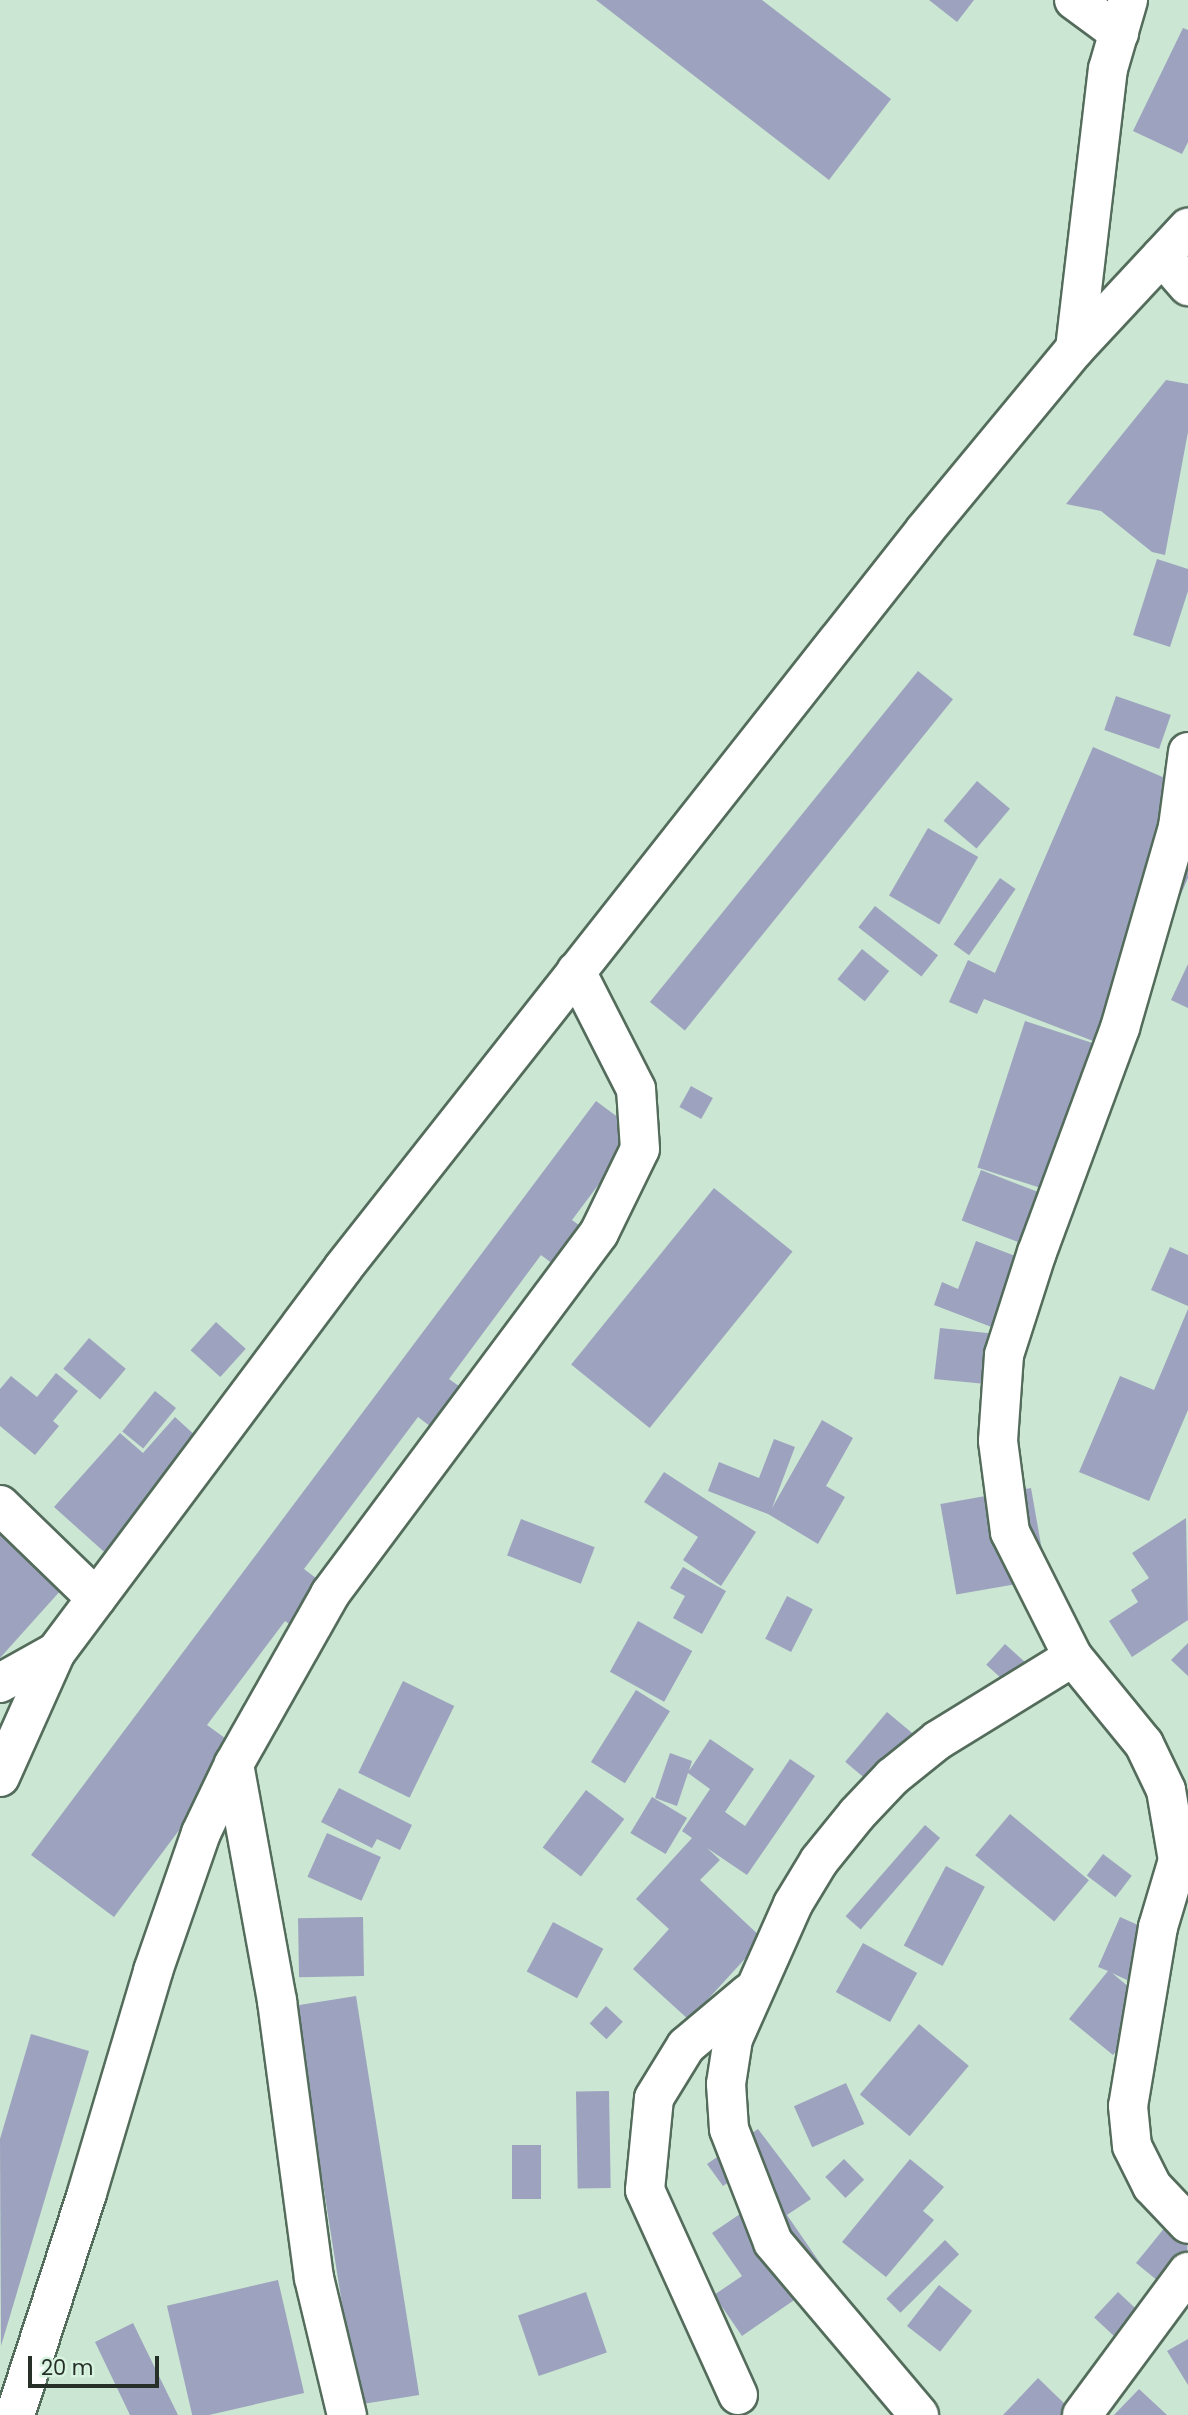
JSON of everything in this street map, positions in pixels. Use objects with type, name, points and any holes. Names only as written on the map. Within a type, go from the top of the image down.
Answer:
[{"type":"street","points":[[1074,0],[1123,17],[1108,69],[1075,349]]},
{"type":"street","points":[[0,1777],[56,1652],[343,1268],[784,706],[1075,349],[1188,228]]},
{"type":"street","points":[[1162,256],[1188,286]]},
{"type":"street","points":[[1188,752],[1178,827],[1120,1028],[1037,1252],[1004,1355],[998,1441],[1010,1532],[1073,1657],[1144,1744],[1166,1790],[1178,1860],[1158,1927],[1128,2106],[1132,2146],[1152,2186],[1188,2224]]},
{"type":"street","points":[[15,2415],[88,2193],[153,1971],[201,1833],[233,1763],[330,1594],[599,1233],[635,1161],[641,1122],[636,1089],[576,971]]},
{"type":"street","points":[[0,1506],[96,1598]]},
{"type":"street","points":[[0,1683],[56,1652]]},
{"type":"street","points":[[919,2415],[794,2272],[773,2242],[748,2186],[729,2129],[726,2084],[733,2039],[751,1992],[819,1861],[892,1777],[980,1711],[1073,1657]]},
{"type":"street","points":[[233,1763],[273,1976],[314,2278],[346,2415]]},
{"type":"street","points":[[738,2395],[645,2190],[654,2098],[686,2046],[751,1992]]},
{"type":"street","points":[[1082,2415],[1188,2272]]},
{"type":"building","points":[[596,0],[762,0],[891,99],[829,180]]},
{"type":"building","points":[[929,0],[974,0],[957,22]]},
{"type":"building","points":[[1183,28],[1188,30],[1188,142],[1182,154],[1133,131]]},
{"type":"building","points":[[1166,380],[1188,384],[1188,432],[1165,555],[1152,552],[1101,511],[1066,504]]},
{"type":"building","points":[[1157,559],[1188,569],[1188,591],[1170,647],[1133,635]]},
{"type":"building","points":[[918,671],[953,699],[685,1030],[650,1002]]},
{"type":"building","points":[[1116,696],[1171,715],[1159,749],[1104,730]]},
{"type":"building","points":[[1093,747],[1188,788],[1188,878],[1114,1049],[984,999],[977,1014],[949,1002],[968,960],[995,973]]},
{"type":"building","points":[[977,781],[1010,809],[977,848],[944,821]]},
{"type":"building","points":[[928,828],[978,857],[939,925],[889,896]]},
{"type":"building","points":[[1000,878],[1016,889],[969,955],[954,944]]},
{"type":"building","points":[[875,906],[938,955],[921,977],[858,927]]},
{"type":"building","points":[[862,949],[889,971],[865,1001],[837,979]]},
{"type":"building","points":[[1188,964],[1188,1008],[1171,1000]]},
{"type":"building","points":[[1025,1021],[1104,1047],[1056,1193],[977,1167]]},
{"type":"building","points":[[691,1086],[713,1098],[701,1119],[679,1107]]},
{"type":"building","points":[[596,1101],[638,1132],[572,1220],[598,1239],[569,1276],[541,1255],[449,1379],[473,1396],[443,1436],[418,1417],[304,1569],[341,1597],[309,1638],[285,1621],[207,1725],[240,1749],[114,1917],[31,1855]]},
{"type":"building","points":[[981,1170],[1058,1200],[1039,1250],[962,1220]]},
{"type":"building","points":[[714,1188],[792,1252],[650,1428],[571,1364]]},
{"type":"building","points":[[976,1241],[1049,1269],[1023,1339],[1017,1387],[934,1379],[940,1328],[1015,1336],[934,1305],[942,1282],[958,1289]]},
{"type":"building","points":[[1170,1247],[1188,1255],[1188,1306],[1151,1290]]},
{"type":"building","points":[[1188,1309],[1188,1410],[1149,1501],[1079,1472],[1120,1376],[1154,1390]]},
{"type":"building","points":[[216,1322],[246,1349],[220,1377],[191,1350]]},
{"type":"building","points":[[89,1338],[126,1369],[100,1399],[63,1369]]},
{"type":"building","points":[[56,1373],[78,1391],[53,1421],[59,1426],[35,1455],[0,1426],[0,1389],[11,1376],[37,1397]]},
{"type":"building","points":[[155,1391],[176,1408],[143,1448],[122,1431]]},
{"type":"building","points":[[175,1417],[209,1448],[111,1558],[54,1507],[120,1433],[143,1453]]},
{"type":"building","points":[[822,1420],[853,1438],[826,1486],[845,1497],[818,1544],[768,1514],[708,1491],[719,1462],[759,1478],[774,1439],[795,1447],[772,1508]]},
{"type":"building","points":[[664,1472],[756,1532],[721,1586],[683,1560],[698,1537],[644,1502]]},
{"type":"building","points":[[1031,1488],[1047,1579],[956,1595],[940,1504]]},
{"type":"building","points":[[0,1518],[70,1580],[0,1658]]},
{"type":"building","points":[[1186,1518],[1188,1620],[1132,1657],[1109,1621],[1138,1602],[1131,1590],[1149,1578],[1132,1553]]},
{"type":"building","points":[[521,1519],[595,1547],[581,1584],[507,1555]]},
{"type":"building","points":[[683,1567],[726,1591],[702,1634],[673,1618],[685,1596],[670,1588]]},
{"type":"building","points":[[787,1596],[813,1609],[791,1652],[765,1639]]},
{"type":"building","points":[[638,1621],[692,1651],[664,1702],[610,1672]]},
{"type":"building","points":[[1188,1643],[1188,1676],[1171,1660]]},
{"type":"building","points":[[1005,1644],[1026,1663],[1007,1684],[986,1665]]},
{"type":"building","points":[[403,1681],[454,1706],[410,1798],[358,1773]]},
{"type":"building","points":[[636,1690],[670,1711],[625,1783],[591,1762]]},
{"type":"building","points":[[887,1712],[917,1737],[875,1787],[845,1762]]},
{"type":"building","points":[[710,1739],[754,1769],[725,1812],[745,1826],[790,1759],[815,1776],[747,1875],[707,1848],[720,1860],[700,1880],[763,1939],[689,2020],[633,1969],[669,1929],[636,1899],[692,1838],[682,1831],[710,1789],[688,1773],[677,1806],[655,1798],[670,1753],[692,1761],[689,1771]]},
{"type":"building","points":[[339,1788],[412,1825],[400,1850],[377,1839],[372,1848],[321,1822]]},
{"type":"building","points":[[586,1790],[624,1819],[581,1876],[543,1848]]},
{"type":"building","points":[[652,1797],[687,1818],[666,1854],[630,1833]]},
{"type":"building","points":[[1010,1814],[1089,1880],[1054,1922],[975,1855]]},
{"type":"building","points":[[925,1825],[940,1838],[861,1929],[846,1916]]},
{"type":"building","points":[[327,1833],[381,1857],[361,1901],[307,1877]]},
{"type":"building","points":[[1103,1854],[1132,1876],[1116,1897],[1087,1876]]},
{"type":"building","points":[[946,1866],[985,1887],[943,1966],[904,1945]]},
{"type":"building","points":[[363,1917],[364,1976],[299,1977],[298,1918]]},
{"type":"building","points":[[1120,1917],[1165,1937],[1142,1987],[1112,1973],[1153,2007],[1113,2055],[1069,2019],[1108,1971],[1098,1967]]},
{"type":"building","points":[[553,1922],[603,1949],[577,1998],[527,1971]]},
{"type":"building","points":[[863,1943],[917,1973],[890,2022],[836,1992]]},
{"type":"building","points":[[356,1996],[419,2395],[358,2405],[295,2006]]},
{"type":"building","points":[[606,2006],[623,2022],[606,2039],[590,2024]]},
{"type":"building","points":[[919,2024],[969,2066],[910,2136],[860,2094]]},
{"type":"building","points":[[31,2034],[89,2051],[1,2346],[0,2139]]},
{"type":"building","points":[[846,2083],[864,2124],[812,2147],[794,2106]]},
{"type":"building","points":[[609,2091],[611,2188],[578,2189],[576,2092]]},
{"type":"building","points":[[758,2129],[811,2199],[787,2215],[829,2276],[742,2336],[714,2295],[742,2276],[712,2233],[768,2195],[749,2168],[723,2186],[707,2164]]},
{"type":"building","points":[[512,2145],[541,2145],[541,2199],[512,2199]]},
{"type":"building","points":[[844,2159],[864,2180],[845,2198],[825,2177]]},
{"type":"building","points":[[910,2159],[944,2187],[923,2211],[934,2220],[886,2277],[842,2242]]},
{"type":"building","points":[[1179,2210],[1188,2218],[1186,2304],[1136,2263]]},
{"type":"building","points":[[945,2240],[959,2254],[900,2313],[886,2299]]},
{"type":"building","points":[[278,2280],[304,2393],[209,2415],[192,2415],[167,2306]]},
{"type":"building","points":[[939,2285],[972,2311],[940,2352],[907,2326]]},
{"type":"building","points":[[586,2292],[607,2353],[539,2376],[518,2315]]},
{"type":"building","points":[[1118,2292],[1153,2325],[1129,2350],[1094,2318]]},
{"type":"building","points":[[133,2323],[178,2415],[130,2415],[95,2342]]},
{"type":"building","points":[[1188,2339],[1188,2385],[1167,2351]]},
{"type":"building","points":[[1038,2378],[1069,2408],[1063,2415],[1003,2415]]},
{"type":"building","points":[[1139,2389],[1167,2415],[1114,2415]]}]
